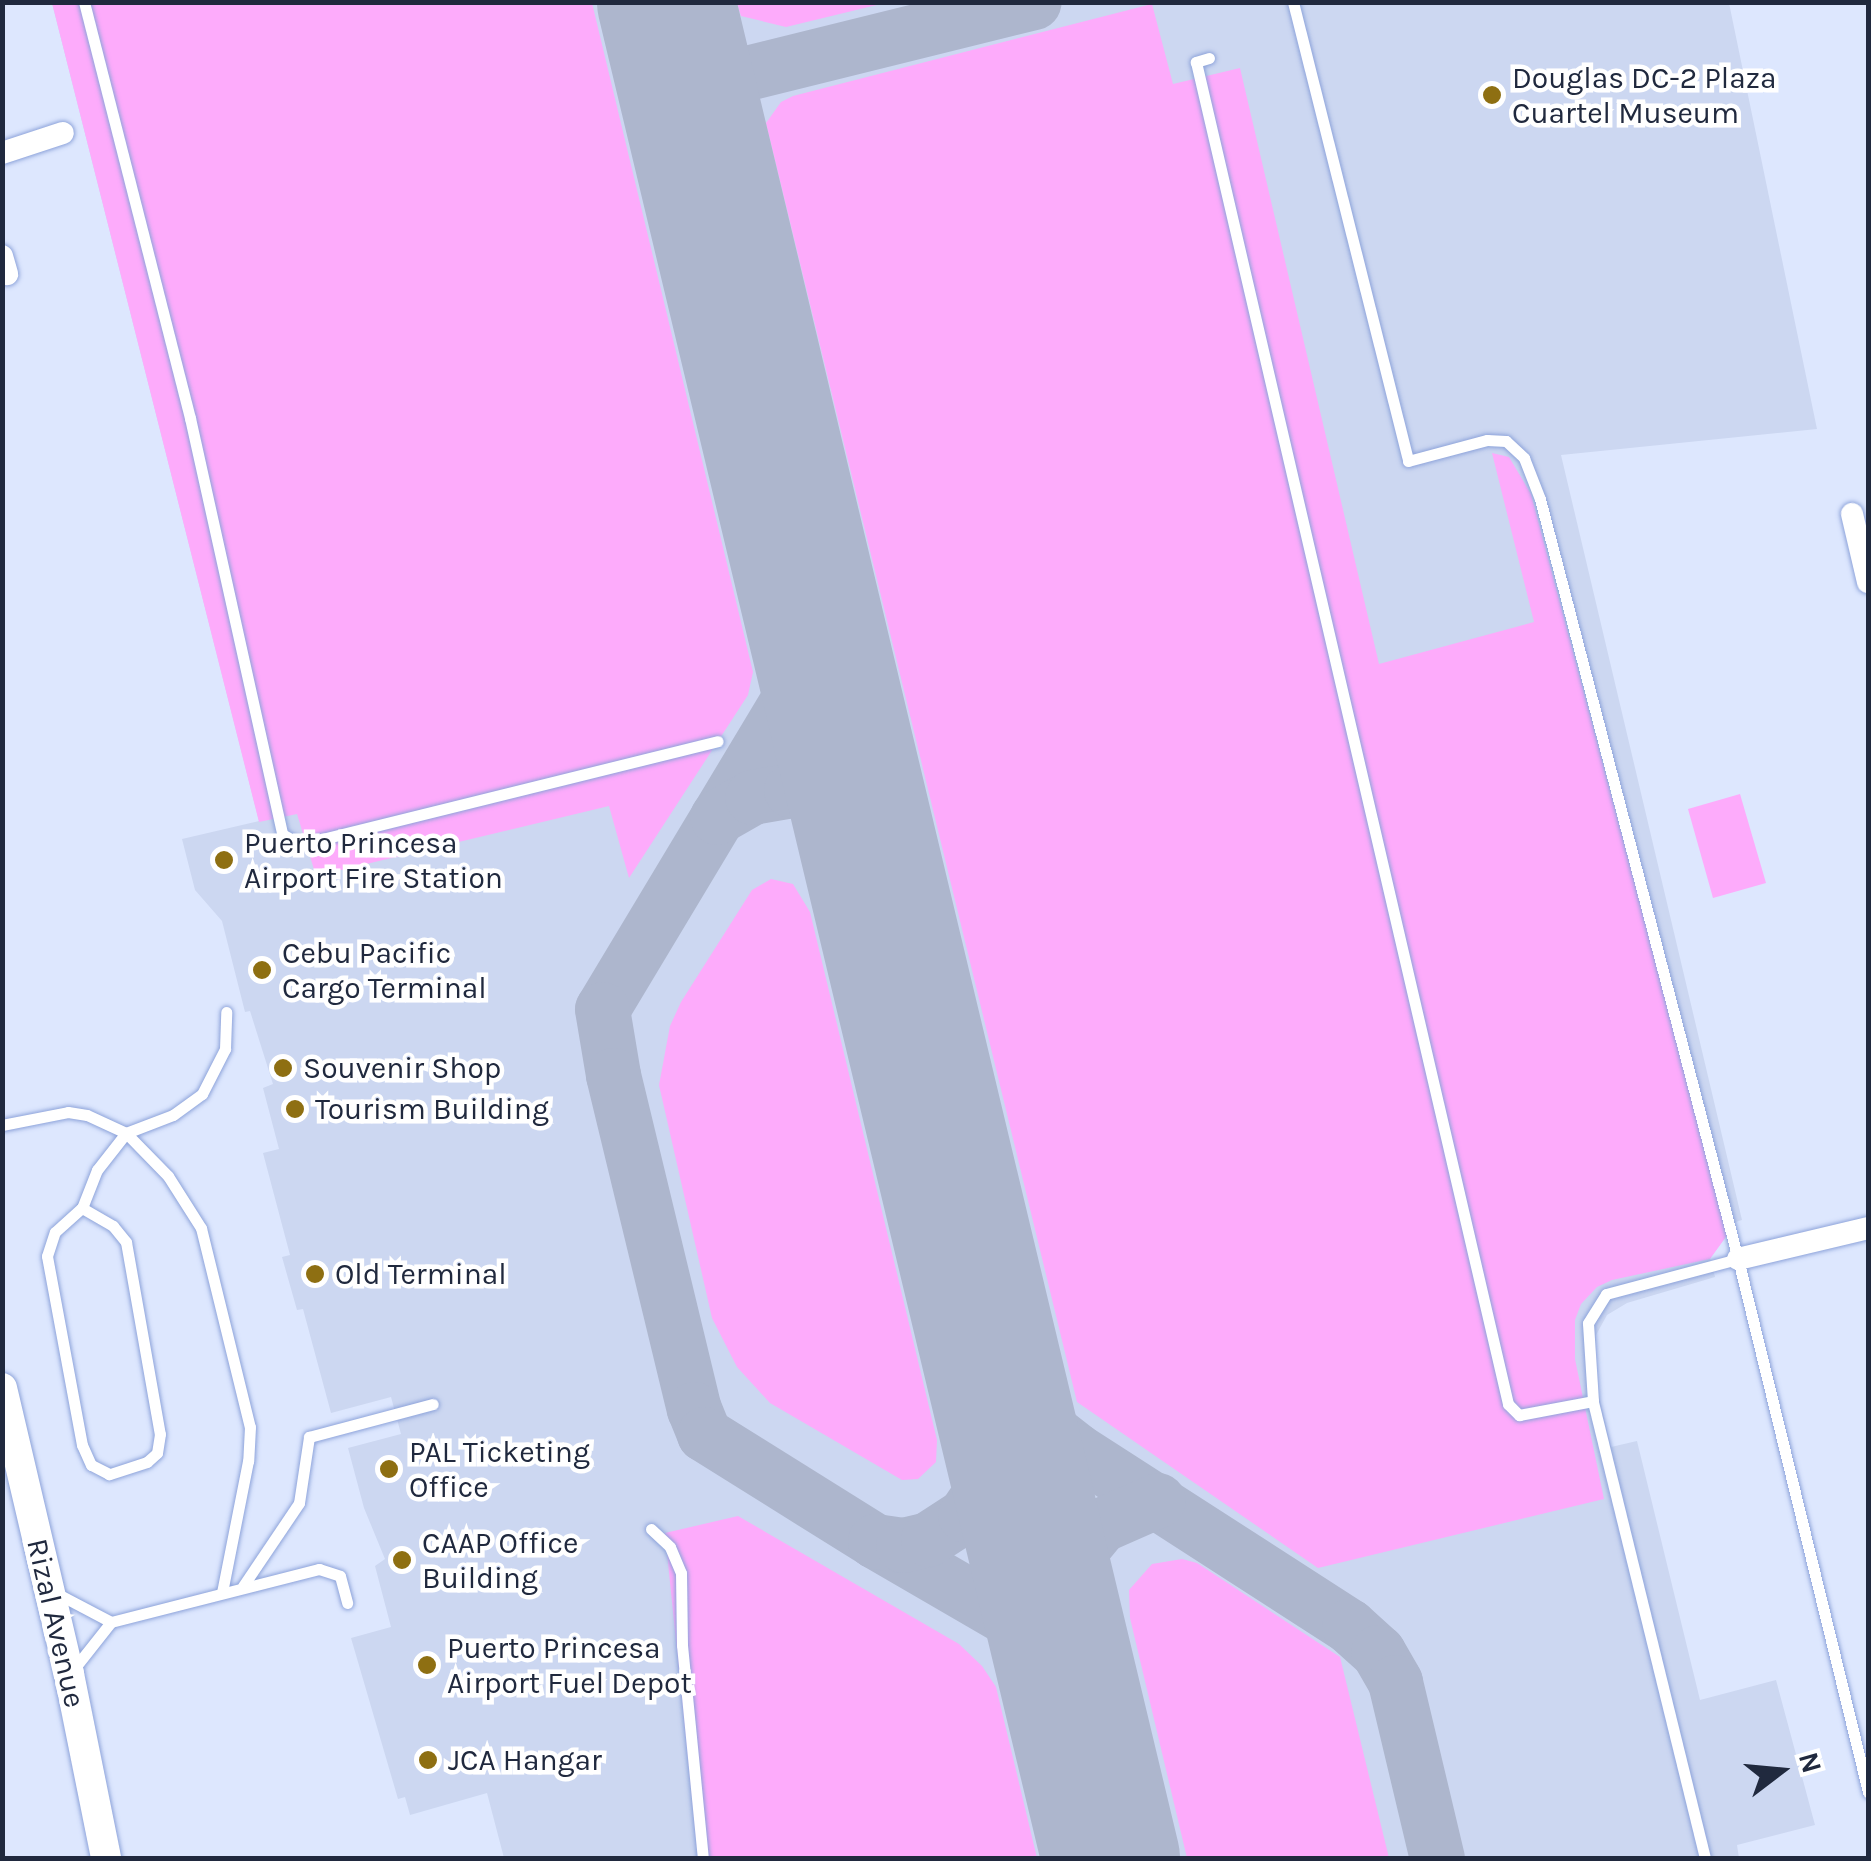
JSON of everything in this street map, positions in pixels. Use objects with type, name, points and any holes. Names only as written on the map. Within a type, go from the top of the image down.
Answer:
[{"type":"street","points":[[2,153],[63,133]]},
{"type":"street","points":[[1852,514],[1868,582]]},
{"type":"street","points":[[1738,1259],[1868,1228]]},
{"type":"street","name":"Rizal Avenue","points":[[2,1388],[69,1674],[106,1858]]},
{"type":"lane","points":[[84,2],[190,418],[282,834],[298,844],[718,741]]},
{"type":"lane","points":[[1293,2],[1408,460],[1496,438],[1515,448],[1532,476],[1738,1259],[1868,1792]]},
{"type":"lane","points":[[1209,58],[1196,62],[1508,1404],[1519,1415],[1594,1401]]},
{"type":"lane","points":[[82,1208],[113,1226],[126,1242],[160,1434],[157,1452],[147,1462],[109,1474],[91,1466],[82,1445],[47,1256],[54,1232],[82,1208],[97,1170],[126,1133],[187,1108],[215,1076],[225,1048],[226,1012]]},
{"type":"lane","points":[[2,1125],[68,1112],[87,1114],[126,1133],[168,1176],[201,1228],[248,1408],[248,1460],[222,1592]]},
{"type":"lane","points":[[1706,1858],[1594,1401],[1588,1323],[1606,1294],[1738,1259]]},
{"type":"lane","points":[[243,1586],[299,1503],[310,1438],[433,1404]]},
{"type":"lane","points":[[651,1530],[670,1547],[681,1573],[682,1645],[703,1858]]},
{"type":"lane","points":[[69,1674],[110,1622],[243,1586],[328,1569],[340,1576],[347,1603]]},
{"type":"lane","points":[[48,1588],[110,1622]]},
{"type":"shaded area","points":[[737,2],[885,3],[786,27],[741,16]]},
{"type":"shaded area","points":[[52,3],[1729,3],[1817,429],[1561,455],[1742,1220],[1726,1225],[1728,1234],[1710,1258],[1715,1277],[1627,1303],[1607,1315],[1596,1335],[1595,1379],[1611,1447],[1637,1441],[1700,1700],[1776,1680],[1815,1825],[1737,1845],[1739,1858],[504,1858],[487,1793],[410,1815],[405,1797],[398,1799],[351,1638],[391,1627],[375,1566],[385,1559],[364,1508],[348,1448],[401,1434],[391,1397],[331,1413],[303,1309],[297,1310],[282,1257],[290,1255],[263,1153],[279,1149],[263,1088],[273,1084],[250,1011],[245,1012],[222,921],[195,890],[182,839],[259,821]]},
{"type":"shaded area","points":[[52,3],[592,3],[753,672],[748,695],[629,878],[609,806],[316,876],[297,814],[259,822]]},
{"type":"shaded area","points":[[1152,4],[1173,84],[1240,68],[1379,664],[1534,622],[1492,453],[1509,457],[1531,494],[1728,1234],[1710,1259],[1612,1280],[1597,1287],[1581,1304],[1575,1320],[1575,1359],[1604,1499],[1318,1568],[1077,1402],[766,123],[781,102],[793,96]]},
{"type":"shaded area","points":[[1740,794],[1766,883],[1713,898],[1688,809]]},
{"type":"shaded area","points":[[771,879],[793,884],[810,912],[937,1440],[936,1462],[918,1479],[902,1480],[770,1403],[737,1367],[712,1318],[659,1085],[670,1026],[681,1002],[752,890]]},
{"type":"shaded area","points":[[738,1516],[959,1644],[982,1666],[996,1687],[1037,1858],[698,1858],[665,1533]]},
{"type":"shaded area","points":[[1182,1559],[1197,1563],[1340,1657],[1389,1858],[1187,1858],[1130,1618],[1129,1590],[1152,1564]]},
{"type":"taxiway","points":[[686,88],[1034,2]]},
{"type":"taxiway","points":[[818,638],[798,683],[602,1009],[613,1075],[694,1409],[704,1434],[875,1541],[1061,1649]]},
{"type":"taxiway","points":[[717,817],[752,797],[791,790],[858,803]]},
{"type":"taxiway","points":[[998,1389],[1076,1450],[1349,1626],[1378,1652],[1395,1682],[1437,1858]]},
{"type":"taxiway","points":[[875,1541],[903,1545],[928,1539],[965,1515],[984,1487],[1006,1422]]},
{"type":"taxiway","points":[[1061,1649],[1057,1592],[1069,1564],[1101,1525],[1158,1500]]},
{"type":"runway","points":[[666,2],[1111,1858]]},
{"type":"place","name":"Douglas DC-2 Plaza Cuartel Museum","points":[[1492,95]]},
{"type":"place","name":"Puerto Princesa Airport Fire Station","points":[[224,860]]},
{"type":"place","name":"Cebu Pacific Cargo Terminal","points":[[262,970]]},
{"type":"place","name":"Souvenir Shop","points":[[283,1068]]},
{"type":"place","name":"Tourism Building","points":[[295,1109]]},
{"type":"place","name":"Old Terminal","points":[[315,1274]]},
{"type":"place","name":"PAL Ticketing Office","points":[[389,1469]]},
{"type":"place","name":"CAAP Office Building","points":[[402,1560]]},
{"type":"place","name":"Puerto Princesa Airport Fuel Depot","points":[[427,1665]]},
{"type":"place","name":"JCA Hangar","points":[[428,1760]]}]
